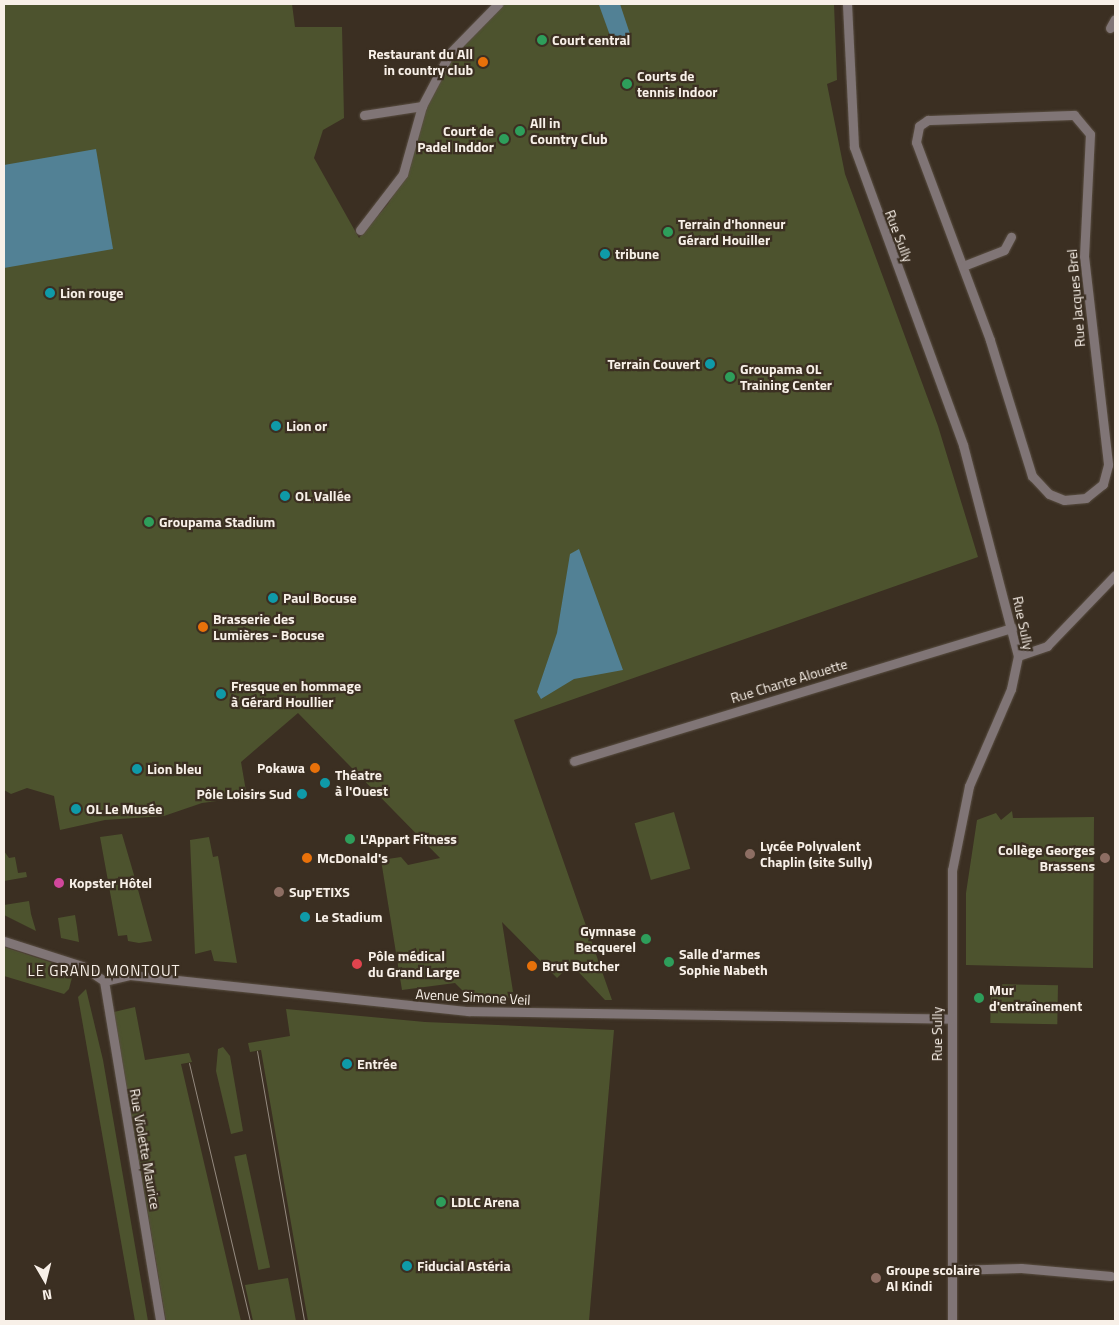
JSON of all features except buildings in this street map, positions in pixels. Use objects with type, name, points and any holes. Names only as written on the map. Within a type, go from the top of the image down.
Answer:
[{"type":"street","points":[[360,230],[403,174],[422,106],[450,53],[498,4]]},
{"type":"street","name":"Rue Sully","points":[[848,4],[854,147],[963,444],[1018,656],[1011,689],[975,768],[961,817],[950,915],[952,1321]]},
{"type":"street","points":[[1110,28],[1115,19]]},
{"type":"street","points":[[364,115],[422,106]]},
{"type":"street","name":"Rue Jacques Brel","points":[[1074,116],[1082,120],[1090,134],[1084,256],[1108,465],[1103,484],[1086,498],[1064,500],[1036,485],[963,266],[916,142],[918,126],[928,120],[1074,116]]},
{"type":"street","points":[[963,266],[1004,250],[1011,236]]},
{"type":"street","points":[[1018,656],[1047,646],[1115,576]]},
{"type":"street","name":"Rue Chante Alouette","points":[[574,761],[1012,628]]},
{"type":"street","points":[[4,941],[82,966],[104,980]]},
{"type":"street","name":"Avenue Simone Veil","points":[[104,980],[130,975],[468,1012],[951,1019]]},
{"type":"street","name":"Rue Violette Maurice","points":[[104,980],[160,1321]]},
{"type":"street","points":[[952,1270],[1021,1268],[1111,1276]]},
{"type":"green space","name":"OL Vallée","points":[[4,4],[292,4],[295,27],[342,27],[344,118],[323,130],[314,158],[359,238],[388,204],[407,172],[426,107],[445,68],[470,35],[503,4],[834,4],[837,80],[827,84],[845,174],[938,426],[978,557],[514,720],[612,1000],[605,1000],[571,964],[557,978],[502,922],[514,998],[468,996],[455,983],[402,990],[381,860],[401,857],[408,865],[440,858],[298,713],[241,762],[247,797],[202,803],[164,816],[105,820],[60,830],[54,796],[27,788],[11,794],[4,790]]},
{"type":"green space","points":[[1012,811],[1013,818],[1094,817],[1093,968],[966,965],[966,893],[977,820],[996,813],[1001,820]]},
{"type":"green space","points":[[674,812],[690,869],[651,880],[635,823]]},
{"type":"green space","points":[[122,834],[152,941],[139,943],[128,941],[127,935],[118,936],[100,837]]},
{"type":"green space","points":[[209,837],[213,857],[218,856],[237,963],[214,961],[211,950],[195,954],[190,840]]},
{"type":"green space","points":[[4,851],[9,858],[15,857],[18,873],[26,872],[27,877],[4,881]]},
{"type":"green space","points":[[29,901],[36,931],[4,915],[4,905]]},
{"type":"green space","points":[[75,915],[79,942],[61,938],[58,918]]},
{"type":"green space","points":[[4,947],[74,970],[69,989],[64,994],[4,976]]},
{"type":"green space","points":[[991,984],[1058,985],[1057,1024],[990,1023]]},
{"type":"green space","points":[[86,989],[103,1060],[148,1321],[135,1321],[78,997]]},
{"type":"green space","points":[[135,1007],[145,1060],[189,1053],[192,1062],[181,1064],[241,1321],[166,1321],[114,1012]]},
{"type":"green space","name":"LDLC Arena","points":[[286,1009],[425,1022],[614,1030],[589,1321],[308,1321],[261,1050],[250,1052],[248,1043],[290,1036]]},
{"type":"green space","points":[[223,1047],[230,1056],[243,1131],[231,1134],[216,1071],[218,1049]]},
{"type":"green space","points":[[246,1154],[270,1267],[258,1270],[234,1156]]},
{"type":"green space","points":[[288,1278],[296,1321],[253,1321],[245,1285]]},
{"type":"water","points":[[620,4],[630,34],[612,41],[599,5]]},
{"type":"water","points":[[96,149],[113,249],[4,268],[4,165]]},
{"type":"water","points":[[579,549],[623,670],[574,679],[541,699],[537,692],[557,633],[570,554]]},
{"type":"tram line","points":[[257,1051],[304,1321]]},
{"type":"tram line","points":[[189,1063],[250,1321]]},
{"type":"place","name":"Court central","points":[[542,40]]},
{"type":"place","name":"Restaurant du All in country club","points":[[483,62]]},
{"type":"place","name":"Courts de tennis Indoor","points":[[627,84]]},
{"type":"place","name":"All in Country Club","points":[[520,131]]},
{"type":"place","name":"Court de Padel Inddor","points":[[504,139]]},
{"type":"place","name":"Terrain d'honneur Gérard Houiller","points":[[668,232]]},
{"type":"place","name":"tribune","points":[[605,254]]},
{"type":"place","name":"Lion rouge","points":[[50,293]]},
{"type":"place","name":"Terrain Couvert","points":[[710,364]]},
{"type":"place","name":"Groupama OL Training Center","points":[[730,377]]},
{"type":"place","name":"Lion or","points":[[276,426]]},
{"type":"place","name":"OL Vallée","points":[[285,496]]},
{"type":"place","name":"Groupama Stadium","points":[[149,522]]},
{"type":"place","name":"Paul Bocuse","points":[[273,598]]},
{"type":"place","name":"Brasserie des Lumières - Bocuse","points":[[203,627]]},
{"type":"place","name":"Fresque en hommage à Gérard Houllier","points":[[221,694]]},
{"type":"place","name":"Pokawa","points":[[315,768]]},
{"type":"place","name":"Lion bleu","points":[[137,769]]},
{"type":"place","name":"Théatre à l'Ouest","points":[[325,783]]},
{"type":"place","name":"Pôle Loisirs Sud","points":[[302,794]]},
{"type":"place","name":"OL Le Musée","points":[[76,809]]},
{"type":"place","name":"L'Appart Fitness","points":[[350,839]]},
{"type":"place","name":"Lycée Polyvalent Chaplin (site Sully)","points":[[750,854]]},
{"type":"place","name":"McDonald's","points":[[307,858]]},
{"type":"place","name":"Collège Georges Brassens","points":[[1105,858]]},
{"type":"place","name":"Kopster Hôtel","points":[[59,883]]},
{"type":"place","name":"Sup'ETIXS","points":[[279,892]]},
{"type":"place","name":"Le Stadium","points":[[305,917]]},
{"type":"place","name":"Gymnase Becquerel","points":[[646,939]]},
{"type":"place","name":"Salle d'armes Sophie Nabeth","points":[[669,962]]},
{"type":"place","name":"Pôle médical du Grand Large","points":[[357,964]]},
{"type":"place","name":"Brut Butcher","points":[[532,966]]},
{"type":"place","name":"Mur d'entraînement","points":[[979,998]]},
{"type":"place","name":"Entrée","points":[[347,1064]]},
{"type":"place","name":"LDLC Arena","points":[[441,1202]]},
{"type":"place","name":"Fiducial Astéria","points":[[407,1266]]},
{"type":"place","name":"Groupe scolaire Al Kindi","points":[[876,1278]]},
{"type":"district","name":"LE GRAND MONTOUT","points":[[104,971]]}]
